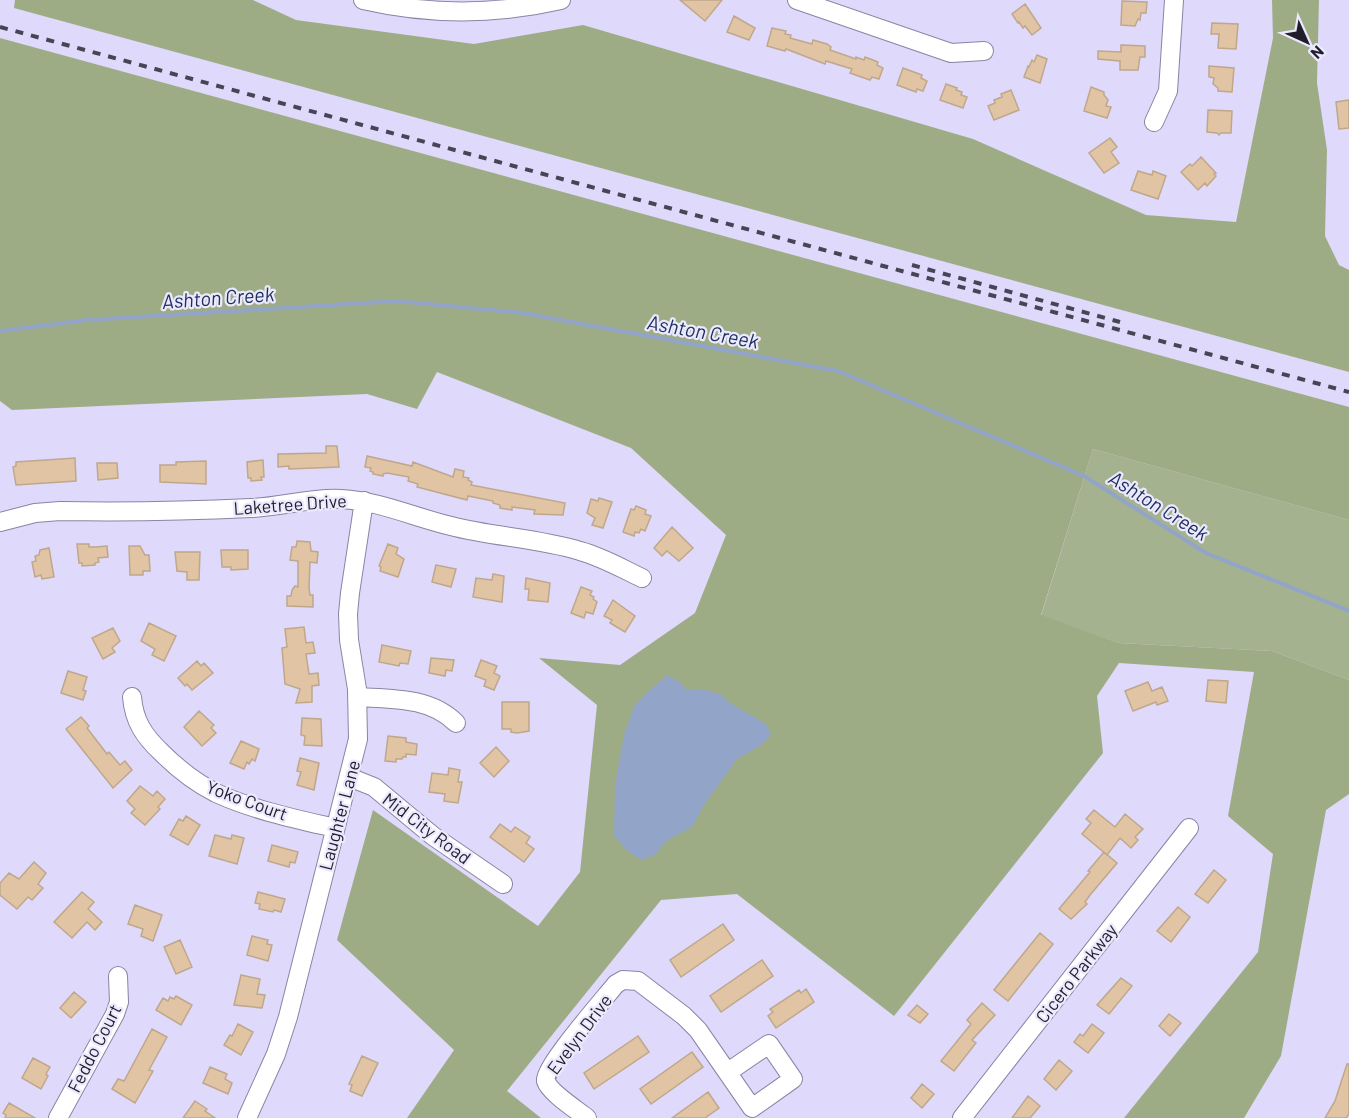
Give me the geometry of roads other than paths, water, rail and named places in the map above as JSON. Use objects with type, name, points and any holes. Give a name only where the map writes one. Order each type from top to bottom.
[{"type":"street","points":[[363,0],[402,7],[471,12],[561,0]]},
{"type":"street","points":[[1154,122],[1168,91],[1174,0]]},
{"type":"street","points":[[810,2],[951,53],[984,51]]},
{"type":"street","name":"Laketree Drive","points":[[0,522],[35,513],[60,511],[252,508],[293,505],[315,500],[364,501],[448,526],[580,551],[607,560],[642,578]]},
{"type":"street","name":"Laughter Lane","points":[[247,1118],[273,1063],[288,1017],[358,739],[358,697],[349,640],[348,614],[364,501]]},
{"type":"street","name":"Yoko Court","points":[[132,697],[137,720],[143,732],[171,762],[193,779],[216,793],[249,805],[335,828]]},
{"type":"street","points":[[358,697],[406,700],[429,705],[440,710],[456,723]]},
{"type":"street","name":"Mid City Road","points":[[349,777],[374,787],[433,836],[502,884]]},
{"type":"street","name":"Cicero Parkway","points":[[962,1118],[1189,828]]},
{"type":"street","name":"Feddo Court","points":[[58,1118],[115,1014],[120,995],[118,976]]},
{"type":"street","name":"Evelyn Drive","points":[[587,1118],[549,1088],[546,1076],[566,1046],[616,984],[623,980],[638,981],[684,1016],[698,1030],[752,1108],[793,1079],[769,1044],[728,1072]]},
{"type":"water","points":[[667,675],[680,682],[687,690],[702,689],[720,694],[730,703],[766,724],[771,734],[763,744],[737,759],[704,805],[692,827],[666,841],[655,855],[641,860],[625,849],[614,835],[615,785],[624,735],[635,704]]},
{"type":"waterway","name":"Ashton Creek","points":[[0,331],[87,320],[397,301],[523,313],[838,371],[1084,476],[1206,553],[1349,611]]},
{"type":"railway","points":[[0,27],[1349,392]]},
{"type":"railway","points":[[912,265],[1120,322]]}]
